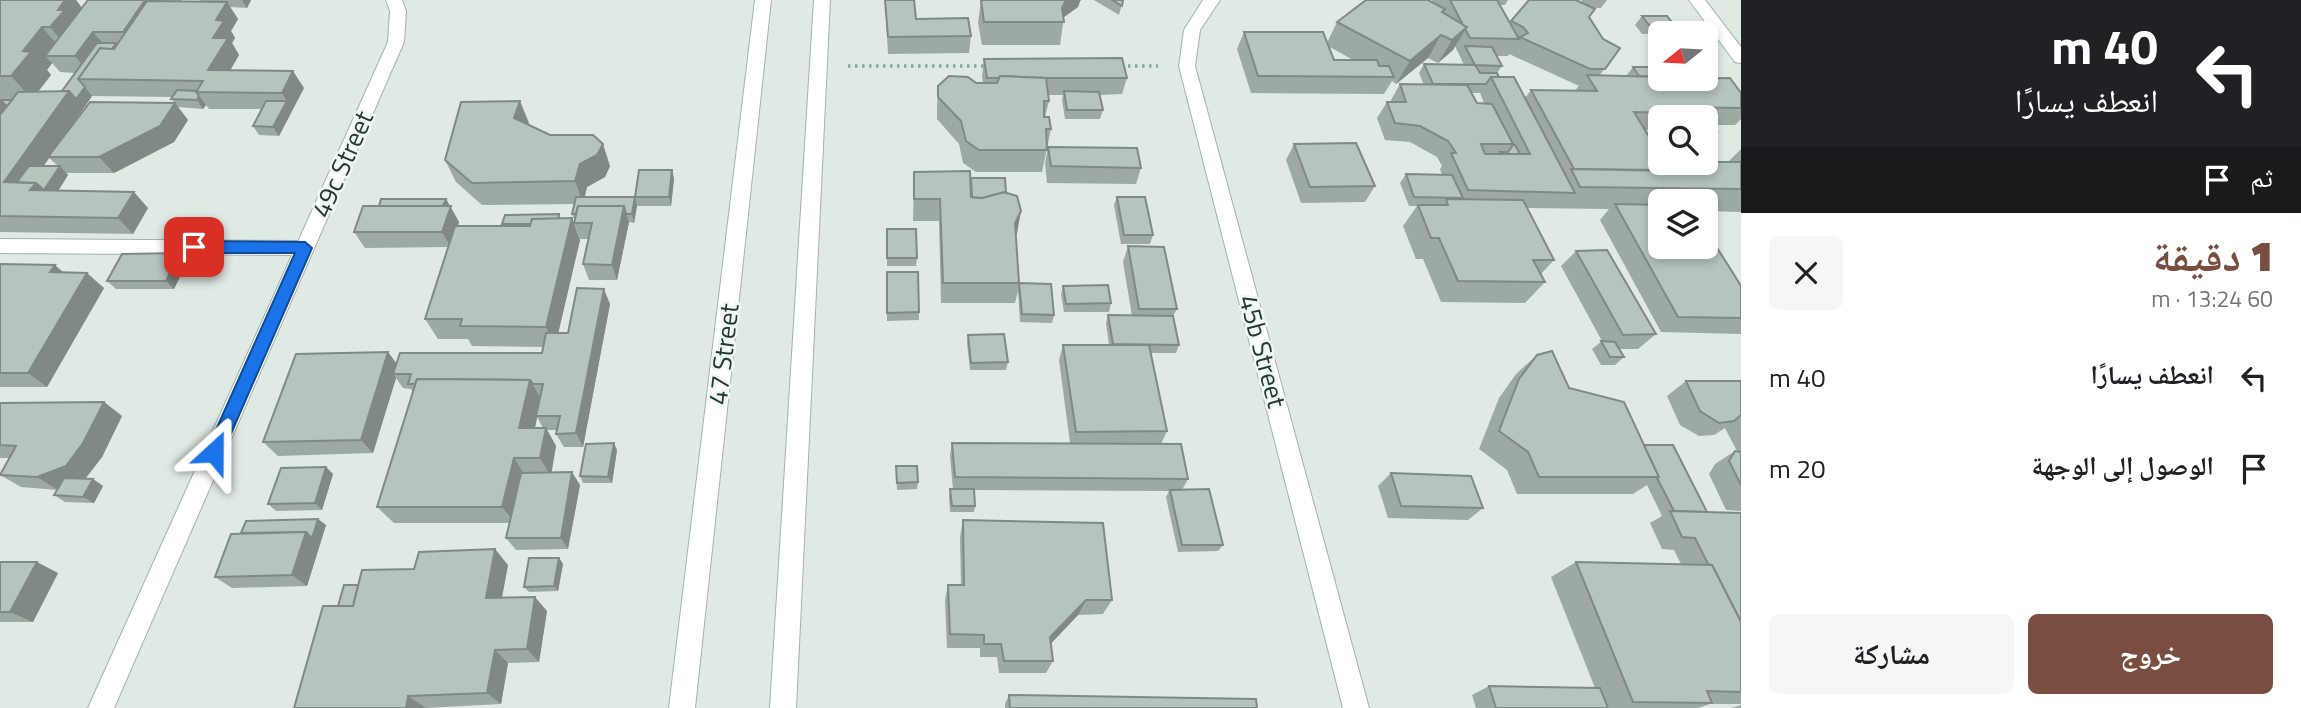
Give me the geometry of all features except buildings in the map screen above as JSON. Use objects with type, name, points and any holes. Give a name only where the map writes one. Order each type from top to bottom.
[{"type":"street","name":"49c Street","points":[[101,708],[396,42],[398,12],[394,0]]},
{"type":"street","name":"47 Street","points":[[682,708],[763,0]]},
{"type":"street","points":[[783,708],[822,0]]},
{"type":"street","name":"45b Street","points":[[1212,0],[1195,20],[1187,42],[1187,66],[1356,708]]},
{"type":"street","points":[[1697,0],[1741,58]]},
{"type":"lane","points":[[0,246],[305,248]]},
{"type":"path","points":[[818,66],[996,66]]},
{"type":"path","points":[[1118,66],[1187,66]]},
{"type":"route","points":[[194,247],[305,248],[214,452]]}]
